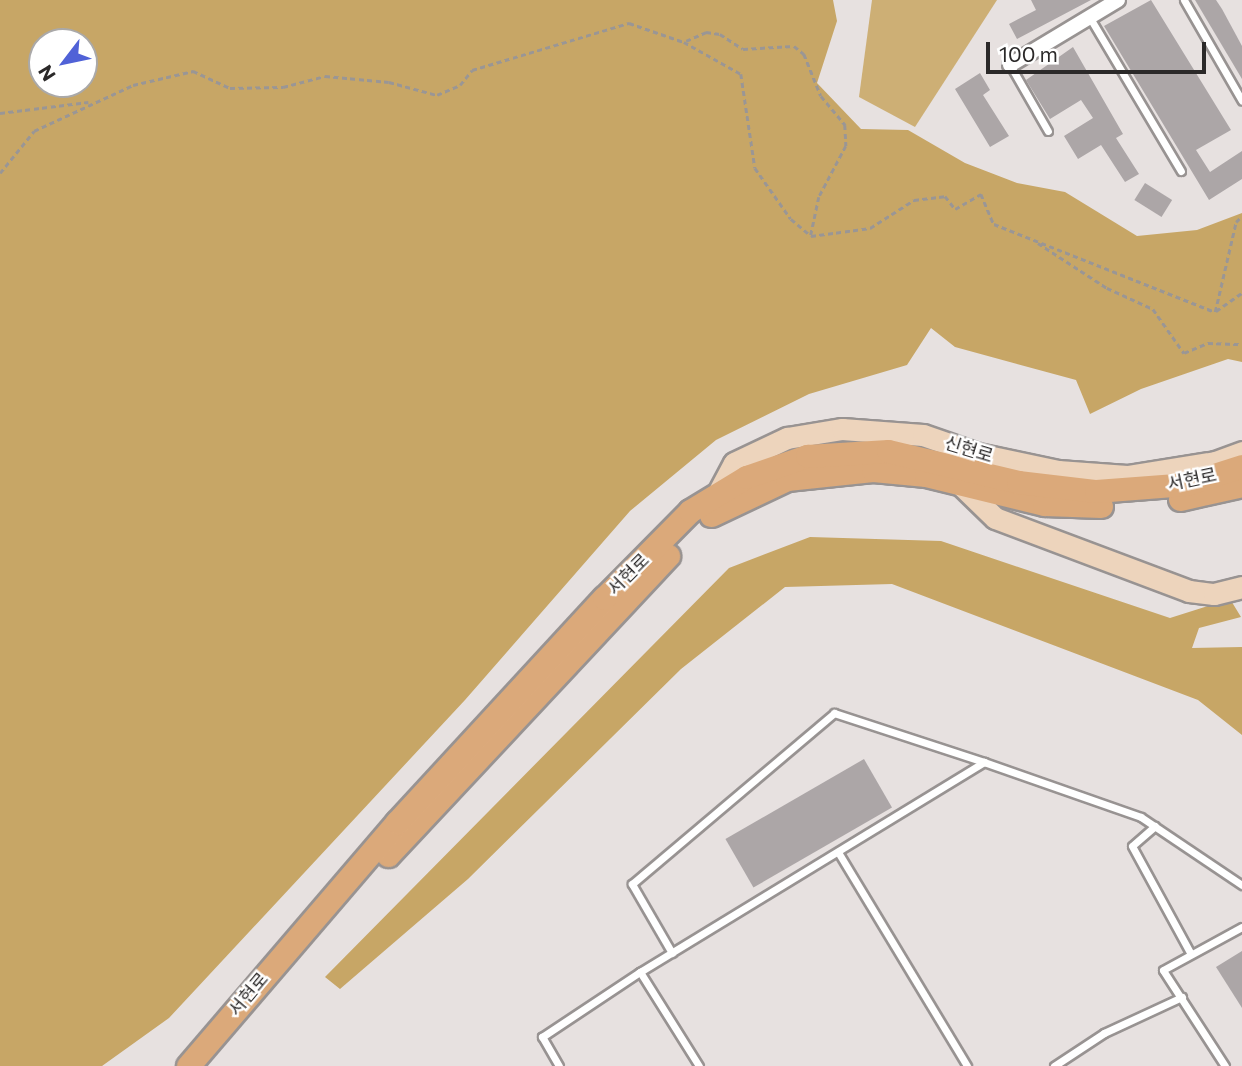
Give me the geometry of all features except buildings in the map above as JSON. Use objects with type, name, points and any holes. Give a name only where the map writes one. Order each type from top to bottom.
[{"type":"main road","name":"신현로","points":[[718,495],[734,463],[787,438],[842,429],[923,435],[978,454],[1058,471],[1127,476],[1215,462],[1242,452]]},
{"type":"main road","name":"서현로","points":[[188,1066],[285,949],[476,735],[690,512],[746,477],[807,456],[888,451],[1018,482],[1096,491],[1186,484],[1242,466]]},
{"type":"main road","name":"서현로","points":[[208,1066],[322,925],[704,519],[769,485],[804,475],[873,470],[926,475],[1044,504],[1096,507],[1180,500],[1242,485]]},
{"type":"main road","name":"신현로","points":[[961,485],[995,518],[1189,591],[1214,594],[1242,587]]},
{"type":"street","points":[[1010,65],[1118,0]]},
{"type":"lane","points":[[1184,0],[1242,101]]},
{"type":"lane","points":[[1090,18],[1181,171]]},
{"type":"lane","points":[[1010,65],[1048,131]]},
{"type":"lane","points":[[671,953],[632,884],[834,713],[1141,817],[1242,885]]},
{"type":"lane","points":[[559,1066],[542,1037],[640,972],[984,762]]},
{"type":"lane","points":[[1155,826],[1132,846],[1191,954]]},
{"type":"lane","points":[[838,852],[967,1066]]},
{"type":"lane","points":[[1225,1066],[1163,970],[1242,927]]},
{"type":"lane","points":[[640,972],[699,1066]]},
{"type":"lane","points":[[1054,1066],[1104,1033],[1182,997]]},
{"type":"path","points":[[0,173],[34,131],[133,85],[193,71],[230,88],[283,88],[325,76],[389,82],[437,95],[460,85],[472,69],[629,23],[684,42],[741,74],[755,168],[790,219],[811,236],[870,228],[914,200],[945,196],[955,209],[981,194],[995,224],[1214,312]]},
{"type":"path","points":[[684,42],[706,32],[720,33],[743,49],[794,46],[804,54],[821,96],[845,125],[846,146],[819,197],[811,236]]},
{"type":"path","points":[[0,113],[70,101],[91,103]]},
{"type":"path","points":[[1214,312],[1236,222],[1242,216]]},
{"type":"path","points":[[1032,240],[1107,288],[1153,309],[1184,353],[1208,343],[1242,344]]},
{"type":"path","points":[[1214,312],[1242,293]]},
{"type":"shaded area","points":[[0,0],[833,0],[837,21],[817,83],[861,129],[908,130],[965,163],[1017,183],[1065,192],[1137,236],[1197,230],[1242,213],[1242,362],[1228,359],[1141,389],[1090,414],[1076,380],[955,347],[931,328],[907,365],[809,394],[716,440],[630,511],[465,700],[169,1018],[102,1066],[0,1066]]},
{"type":"shaded area","points":[[872,0],[997,0],[915,127],[859,97]]},
{"type":"shaded area","points":[[810,537],[941,541],[1170,618],[1230,599],[1241,617],[1199,628],[1192,648],[1242,647],[1242,735],[1198,700],[892,584],[785,587],[681,669],[468,879],[340,989],[325,977],[729,568]]}]
